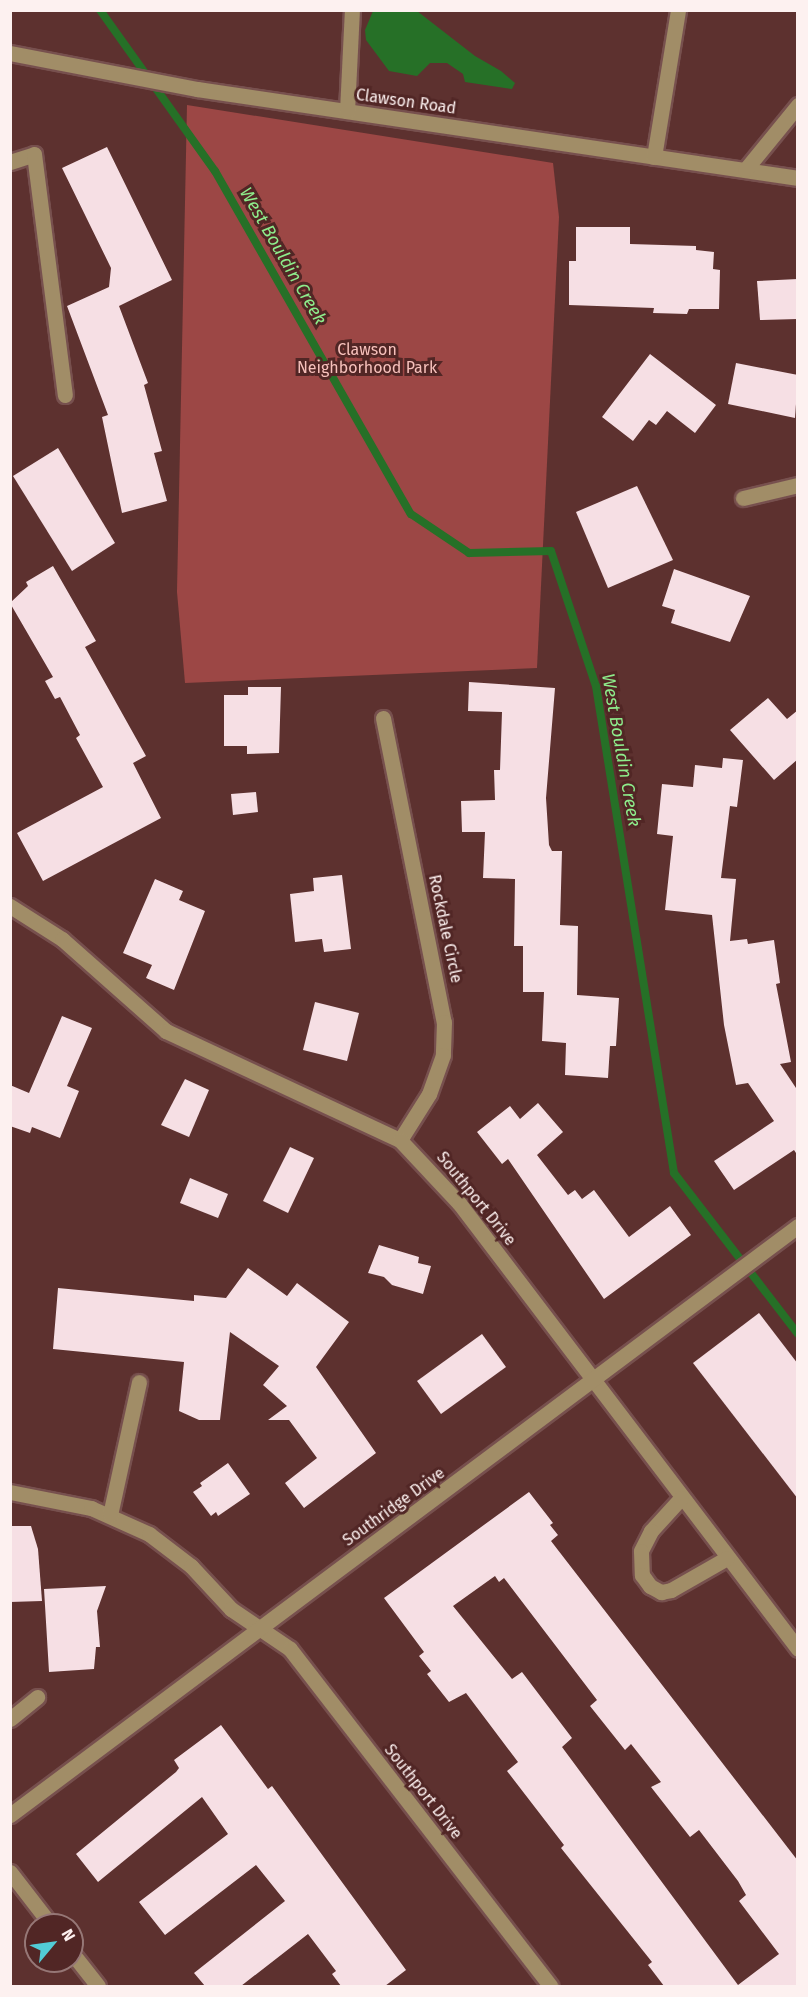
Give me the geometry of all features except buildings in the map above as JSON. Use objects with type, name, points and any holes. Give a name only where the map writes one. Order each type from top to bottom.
[{"type":"street","points":[[347,111],[352,10]]},
{"type":"street","points":[[654,157],[678,10]]},
{"type":"street","name":"Clawson Road","points":[[10,53],[84,65],[197,89],[798,178]]},
{"type":"street","points":[[745,170],[798,105]]},
{"type":"street","points":[[10,162],[34,154],[65,395]]},
{"type":"street","points":[[743,498],[798,485]]},
{"type":"street","name":"Rockdale Circle","points":[[383,718],[444,1022],[443,1055],[429,1094],[400,1140]]},
{"type":"street","name":"Southport Drive","points":[[10,906],[62,939],[166,1031],[400,1140],[459,1203],[798,1649]]},
{"type":"street","name":"Southridge Drive","points":[[10,1815],[797,1228]]},
{"type":"street","points":[[110,1515],[139,1382]]},
{"type":"street","name":"Southport Drive","points":[[10,1492],[110,1515],[149,1534],[191,1566],[231,1609],[290,1649],[550,1986]]},
{"type":"street","points":[[681,1498],[651,1531],[641,1551],[642,1575],[650,1586],[661,1592],[671,1590],[727,1558]]},
{"type":"street","points":[[10,1719],[37,1697]]},
{"type":"street","points":[[10,1872],[42,1913]]},
{"type":"street","points":[[84,1968],[98,1986]]},
{"type":"green space","name":"Clawson Neighborhood Park","points":[[187,105],[553,163],[559,217],[537,668],[185,683],[177,592]]},
{"type":"shaded area","points":[[373,11],[417,11],[475,56],[501,71],[515,83],[512,89],[465,82],[463,74],[447,63],[430,63],[417,76],[389,71],[366,40],[365,30]]},
{"type":"waterway","name":"West Bouldin Creek","points":[[100,10],[215,171],[411,514],[469,553],[551,551],[596,686],[674,1173],[798,1334]]}]
